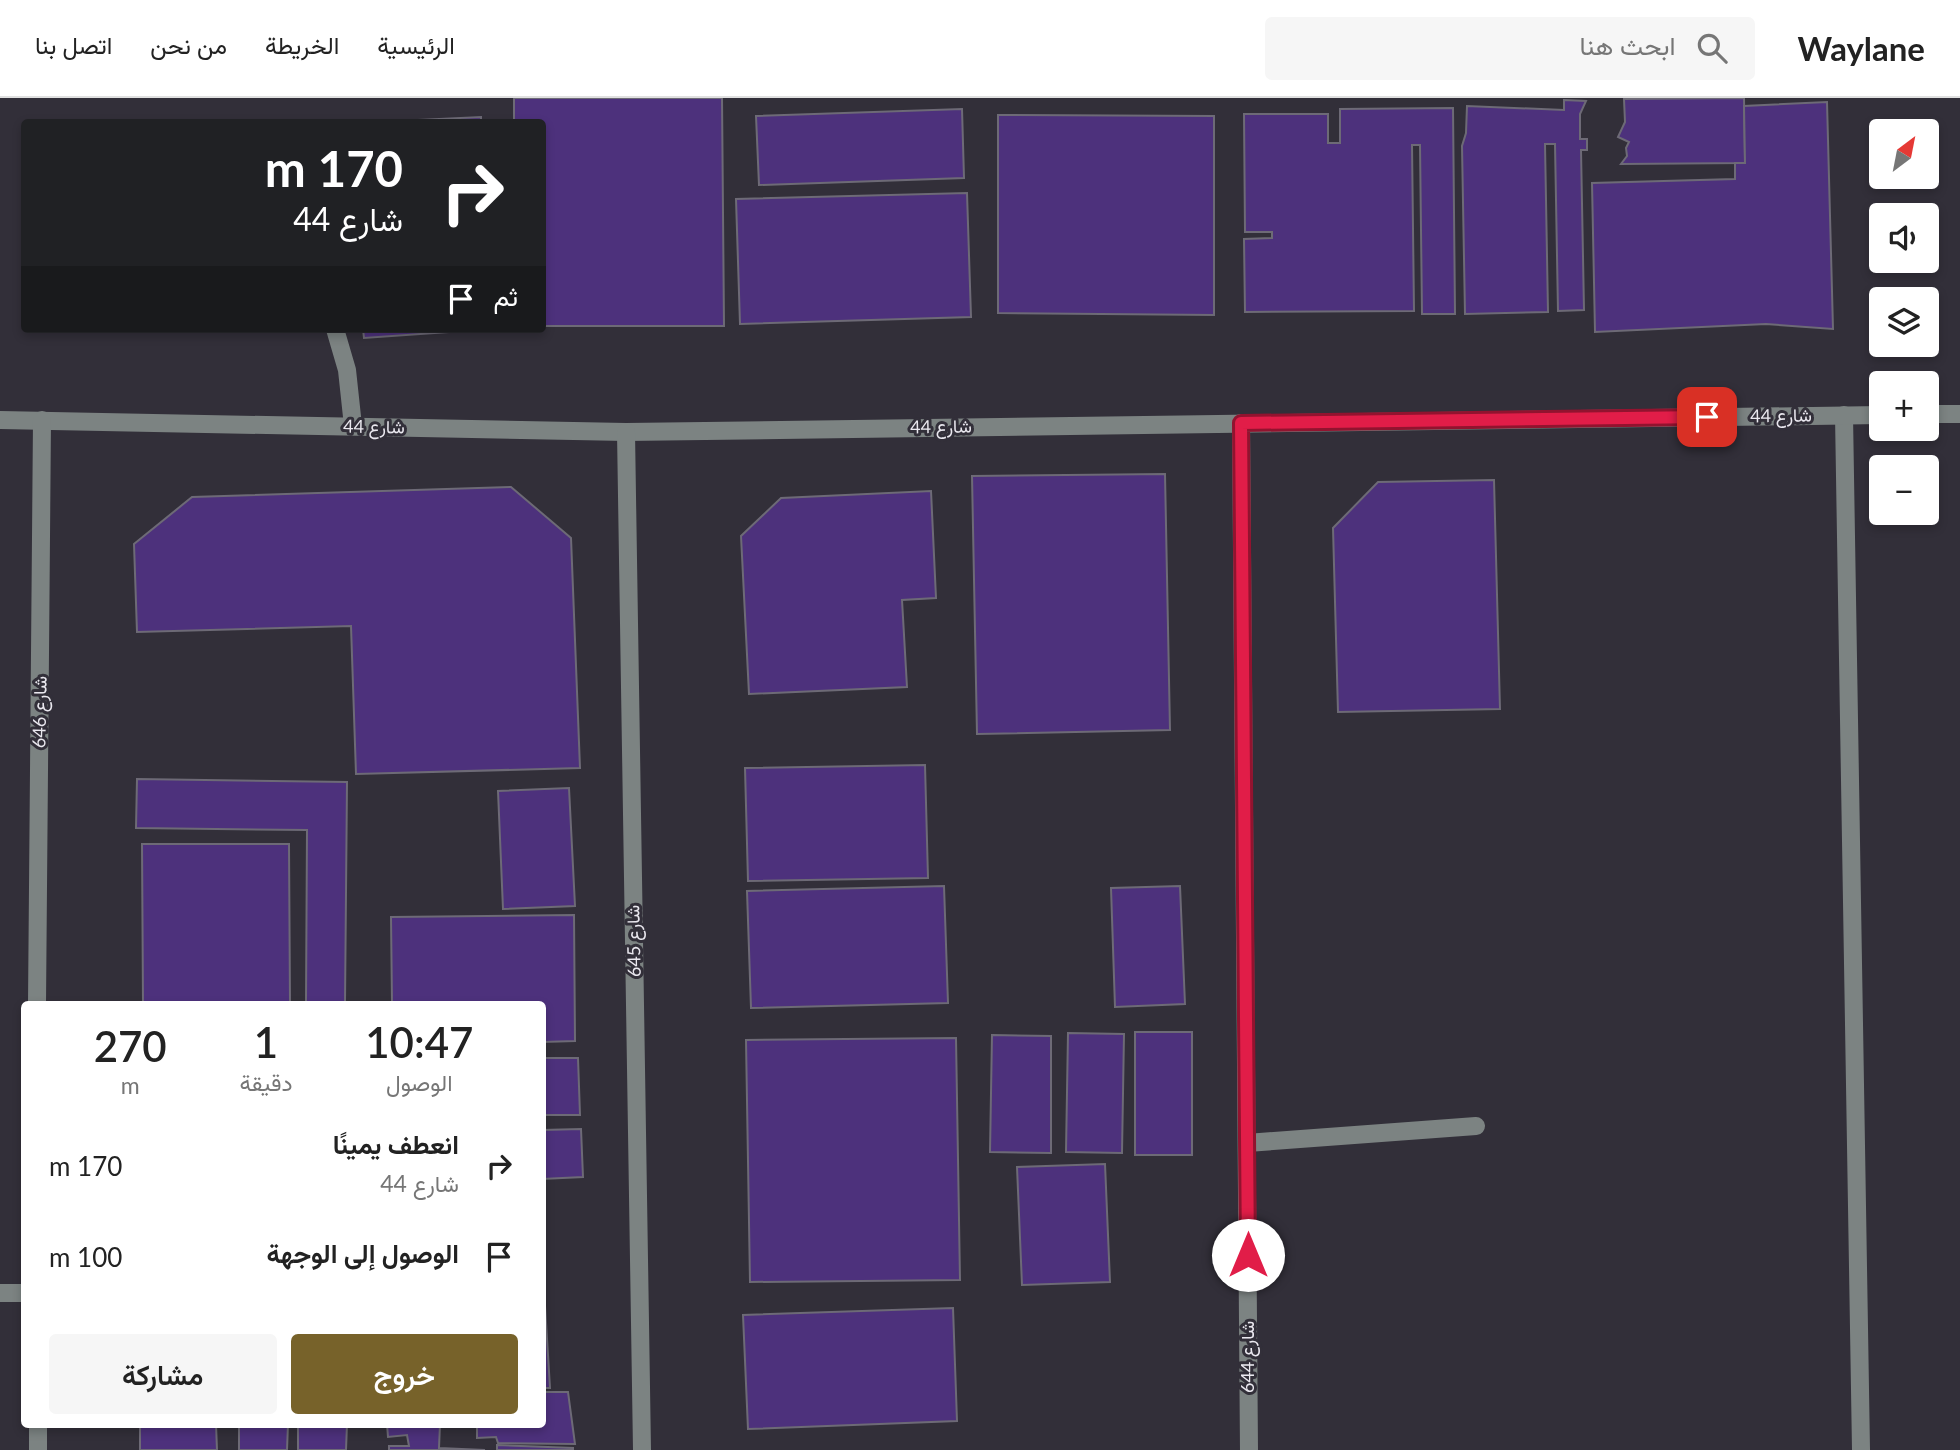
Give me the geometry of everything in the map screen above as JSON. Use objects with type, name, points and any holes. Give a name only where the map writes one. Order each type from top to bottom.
[{"type":"street","points":[[336,333],[347,370],[353,426]]},
{"type":"street","points":[[1939,414],[1960,414]]},
{"type":"street","points":[[1844,415],[1861,1450]]},
{"type":"street","name":"شارع 44","points":[[0,420],[626,432],[1869,415]]},
{"type":"street","name":"شارع 646","points":[[37,1001],[43,420]]},
{"type":"street","name":"شارع 644","points":[[1241,423],[1249,1450]]},
{"type":"street","name":"شارع 645","points":[[626,432],[642,1450]]},
{"type":"street","points":[[1247,1143],[1476,1126]]},
{"type":"street","points":[[0,1293],[21,1293]]},
{"type":"street","points":[[38,1428],[38,1450]]},
{"type":"building","points":[[514,98],[722,98],[724,326],[546,326],[546,119],[514,119]]},
{"type":"building","points":[[1744,98],[1745,163],[1621,164],[1627,156],[1626,148],[1629,142],[1618,137],[1625,122],[1624,99]]},
{"type":"building","points":[[1564,100],[1586,101],[1580,114],[1580,139],[1587,139],[1587,150],[1581,150],[1584,310],[1558,311],[1555,144],[1545,144],[1548,312],[1465,314],[1462,146],[1466,133],[1467,106],[1564,110]]},
{"type":"building","points":[[1827,102],[1833,329],[1766,324],[1595,332],[1592,183],[1735,179],[1735,163],[1745,163],[1744,106]]},
{"type":"building","points":[[1453,108],[1455,314],[1422,314],[1420,145],[1412,145],[1414,311],[1245,312],[1244,239],[1272,238],[1272,232],[1245,232],[1244,114],[1328,114],[1328,143],[1340,143],[1340,109]]},
{"type":"building","points":[[962,109],[964,178],[759,185],[756,116]]},
{"type":"building","points":[[998,115],[1214,116],[1214,315],[998,313]]},
{"type":"building","points":[[481,117],[481,119],[439,119]]},
{"type":"building","points":[[967,193],[971,317],[740,324],[736,199]]},
{"type":"building","points":[[363,333],[435,333],[364,338]]},
{"type":"building","points":[[1165,474],[1170,730],[977,734],[972,476]]},
{"type":"building","points":[[1494,480],[1500,709],[1338,712],[1333,528],[1378,482]]},
{"type":"building","points":[[511,487],[571,538],[580,768],[356,774],[351,626],[137,632],[134,544],[192,497]]},
{"type":"building","points":[[931,491],[936,598],[902,600],[907,687],[749,694],[741,536],[781,498]]},
{"type":"building","points":[[925,765],[928,878],[748,881],[745,768]]},
{"type":"building","points":[[137,779],[347,782],[345,1001],[306,1001],[307,830],[136,828]]},
{"type":"building","points":[[569,788],[575,906],[503,909],[498,791]]},
{"type":"building","points":[[142,844],[289,844],[290,1001],[143,1001]]},
{"type":"building","points":[[944,886],[948,1003],[751,1008],[747,891]]},
{"type":"building","points":[[1180,886],[1185,1004],[1115,1007],[1111,888]]},
{"type":"building","points":[[574,915],[575,1041],[546,1042],[546,1001],[392,1001],[391,917]]},
{"type":"building","points":[[1135,1032],[1192,1032],[1192,1155],[1135,1155]]},
{"type":"building","points":[[1068,1033],[1124,1034],[1122,1153],[1066,1152]]},
{"type":"building","points":[[992,1035],[1051,1036],[1051,1153],[990,1152]]},
{"type":"building","points":[[956,1038],[960,1280],[750,1282],[746,1040]]},
{"type":"building","points":[[546,1058],[578,1058],[580,1115],[546,1115]]},
{"type":"building","points":[[581,1129],[583,1177],[546,1179],[546,1130]]},
{"type":"building","points":[[1105,1164],[1110,1282],[1022,1285],[1017,1167]]},
{"type":"building","points":[[953,1308],[957,1421],[748,1429],[743,1315]]},
{"type":"building","points":[[546,1322],[550,1388],[546,1388]]},
{"type":"building","points":[[546,1392],[568,1392],[575,1444],[498,1443],[496,1437],[477,1438],[477,1428],[546,1428]]},
{"type":"building","points":[[140,1428],[216,1428],[217,1450],[140,1450]]},
{"type":"building","points":[[239,1428],[288,1428],[287,1450],[239,1450]]},
{"type":"building","points":[[298,1428],[347,1428],[346,1450],[298,1450]]},
{"type":"building","points":[[387,1428],[440,1428],[439,1448],[485,1450],[389,1450],[389,1446],[409,1446],[407,1435],[388,1437]]},
{"type":"building","points":[[497,1445],[573,1448],[573,1450],[497,1450]]},
{"type":"route","points":[[1248,1255],[1241,423],[1707,417]]}]
